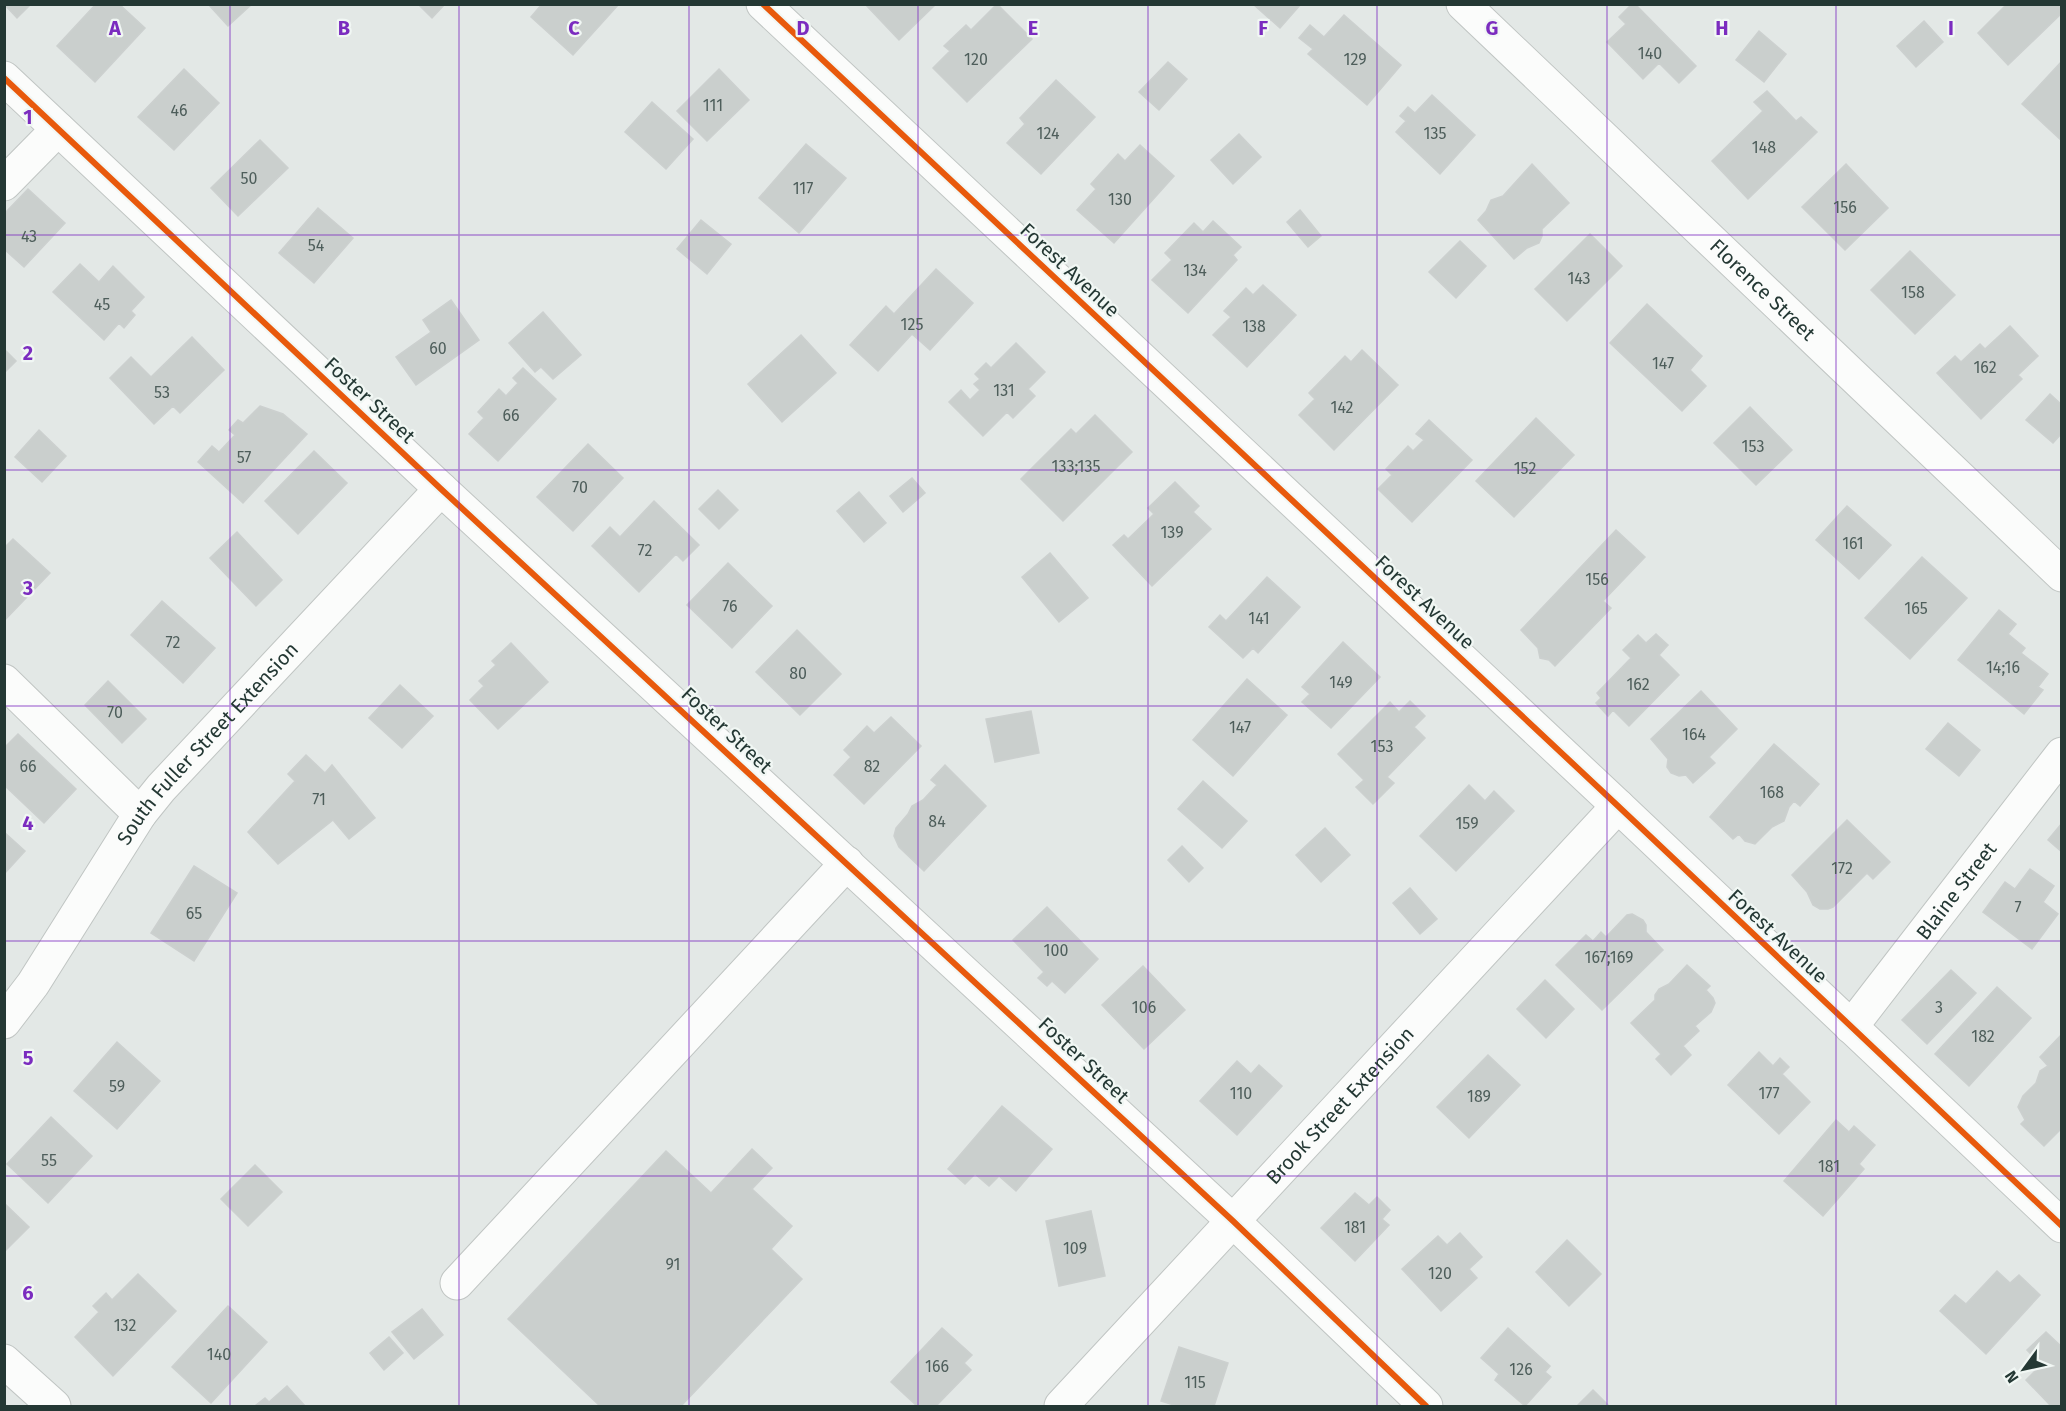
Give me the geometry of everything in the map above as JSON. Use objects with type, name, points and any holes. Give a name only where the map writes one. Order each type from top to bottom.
[{"type":"street","name":"Forest Avenue","points":[[763,4],[1618,806],[2061,1226]]},
{"type":"street","name":"Florence Street","points":[[1462,4],[2061,575]]},
{"type":"street","name":"Foster Street","points":[[4,78],[441,489],[1233,1221],[1426,1407]]},
{"type":"street","points":[[4,184],[58,129]]},
{"type":"street","name":"South Fuller Street Extension","points":[[4,1022],[61,943],[140,814],[184,762],[441,489]]},
{"type":"street","points":[[4,681],[140,814]]},
{"type":"street","name":"Blaine Street","points":[[1851,1027],[2061,754]]},
{"type":"street","name":"Brook Street Extension","points":[[1061,1407],[1618,806]]},
{"type":"street","points":[[457,1283],[847,863]]},
{"type":"street","points":[[4,1361],[54,1407]]},
{"type":"building","points":[[4,4],[31,4],[17,18]]},
{"type":"building","points":[[96,4],[119,4],[145,28],[95,82],[57,46]]},
{"type":"building","points":[[208,4],[252,4],[228,26]]},
{"type":"building","points":[[418,4],[445,4],[432,18]]},
{"type":"building","points":[[542,4],[619,4],[573,55],[531,17]]},
{"type":"building","points":[[865,4],[936,4],[899,40]]},
{"type":"building","points":[[997,4],[1032,39],[967,102],[933,68],[950,51],[944,46],[966,25],[971,30]]},
{"type":"building","points":[[1253,4],[1301,4],[1280,28]]},
{"type":"building","points":[[1632,4],[1635,4],[1696,66],[1679,83],[1659,63],[1643,79],[1607,42],[1626,24],[1619,17]]},
{"type":"building","points":[[2007,4],[2059,4],[2062,7],[2062,13],[2008,65],[1978,33]]},
{"type":"building","points":[[1344,15],[1401,65],[1367,105],[1308,54],[1313,49],[1299,38],[1310,25],[1324,37]]},
{"type":"building","points":[[1924,21],[1943,42],[1916,67],[1897,46]]},
{"type":"building","points":[[1759,31],[1786,54],[1764,82],[1736,60]]},
{"type":"building","points":[[1168,62],[1187,79],[1159,110],[1139,92]]},
{"type":"building","points":[[2062,63],[2062,141],[2022,104]]},
{"type":"building","points":[[184,69],[219,103],[174,150],[138,117]]},
{"type":"building","points":[[719,69],[749,100],[707,141],[677,111]]},
{"type":"building","points":[[1056,80],[1095,117],[1041,174],[1007,143],[1025,124],[1020,118]]},
{"type":"building","points":[[1767,91],[1796,121],[1801,117],[1817,132],[1748,199],[1712,161],[1763,111],[1754,102]]},
{"type":"building","points":[[1432,95],[1475,135],[1440,174],[1396,132],[1406,121],[1400,116],[1408,107],[1415,113]]},
{"type":"building","points":[[652,102],[693,139],[666,169],[625,132]]},
{"type":"building","points":[[1239,134],[1261,157],[1233,184],[1211,160]]},
{"type":"building","points":[[260,140],[288,168],[238,216],[211,188]]},
{"type":"building","points":[[806,144],[846,178],[799,233],[759,198]]},
{"type":"building","points":[[1140,145],[1174,176],[1114,243],[1077,210],[1096,189],[1091,184],[1118,154],[1125,161]]},
{"type":"building","points":[[1532,164],[1569,203],[1542,229],[1539,243],[1527,248],[1514,259],[1478,220],[1486,211],[1491,200],[1503,196]]},
{"type":"building","points":[[1846,164],[1888,208],[1845,250],[1802,207]]},
{"type":"building","points":[[28,189],[65,223],[24,267],[4,249],[4,214]]},
{"type":"building","points":[[318,208],[353,238],[314,283],[279,253]]},
{"type":"building","points":[[1300,210],[1321,236],[1308,247],[1287,222]]},
{"type":"building","points":[[701,220],[731,244],[707,274],[677,249]]},
{"type":"building","points":[[1213,221],[1241,247],[1233,255],[1237,260],[1188,313],[1152,280],[1172,260],[1165,253],[1194,223],[1203,232]]},
{"type":"building","points":[[1590,234],[1622,266],[1567,321],[1535,289]]},
{"type":"building","points":[[1460,241],[1486,266],[1456,298],[1429,272]]},
{"type":"building","points":[[1910,251],[1955,295],[1915,334],[1871,290]]},
{"type":"building","points":[[80,264],[99,282],[113,266],[144,297],[131,311],[135,315],[124,328],[119,323],[104,340],[53,292]]},
{"type":"building","points":[[936,269],[973,303],[930,350],[912,334],[878,371],[850,345],[886,306],[894,314]]},
{"type":"building","points":[[1263,285],[1296,315],[1247,367],[1213,335],[1231,317],[1224,311],[1246,288],[1253,295]]},
{"type":"building","points":[[451,300],[479,340],[416,385],[396,357],[431,332],[423,320]]},
{"type":"building","points":[[1647,304],[1702,356],[1690,370],[1706,386],[1682,411],[1610,343]]},
{"type":"building","points":[[543,312],[581,355],[553,379],[541,367],[535,372],[509,343]]},
{"type":"building","points":[[2010,326],[2038,356],[2018,375],[2022,379],[1981,419],[1937,373],[1955,356],[1961,362],[1980,344],[1985,349]]},
{"type":"building","points":[[801,335],[836,373],[782,422],[748,384]]},
{"type":"building","points":[[192,337],[224,370],[180,413],[173,406],[154,424],[110,378],[131,357],[151,377]]},
{"type":"building","points":[[1016,343],[1045,372],[1028,389],[1035,396],[1013,418],[1007,412],[983,436],[949,402],[961,390],[970,400],[980,390],[974,384],[980,379],[975,374],[986,363],[991,368]]},
{"type":"building","points":[[4,349],[16,361],[4,373]]},
{"type":"building","points":[[1362,350],[1398,385],[1334,450],[1299,415],[1315,399],[1309,393],[1345,356],[1351,362]]},
{"type":"building","points":[[523,368],[556,399],[498,461],[469,434],[484,418],[478,412],[499,389],[506,396],[518,383],[513,378]]},
{"type":"building","points":[[2050,394],[2062,405],[2062,433],[2053,443],[2026,420]]},
{"type":"building","points":[[260,406],[283,414],[307,434],[243,503],[198,462],[212,446],[219,452],[235,435],[229,430],[238,420],[243,423]]},
{"type":"building","points":[[1750,407],[1792,450],[1756,485],[1714,443]]},
{"type":"building","points":[[1095,415],[1132,452],[1063,521],[1021,479],[1071,429],[1076,434]]},
{"type":"building","points":[[1536,418],[1574,455],[1514,517],[1476,481]]},
{"type":"building","points":[[1429,420],[1472,460],[1412,522],[1378,489],[1392,475],[1386,469],[1408,446],[1413,451],[1424,440],[1416,434]]},
{"type":"building","points":[[39,430],[66,456],[42,482],[15,457]]},
{"type":"building","points":[[588,444],[623,478],[573,531],[537,497]]},
{"type":"building","points":[[314,451],[347,483],[298,534],[265,501]]},
{"type":"building","points":[[912,478],[925,493],[903,512],[890,496]]},
{"type":"building","points":[[1175,482],[1199,506],[1193,512],[1211,529],[1152,586],[1113,545],[1124,535],[1128,539],[1154,514],[1148,508]]},
{"type":"building","points":[[718,490],[738,510],[719,529],[699,509]]},
{"type":"building","points":[[859,492],[886,523],[864,542],[837,511]]},
{"type":"building","points":[[654,501],[699,545],[683,561],[676,554],[639,592],[592,546],[610,527],[620,537]]},
{"type":"building","points":[[1847,506],[1891,545],[1859,579],[1816,540]]},
{"type":"building","points":[[1616,530],[1645,557],[1603,601],[1611,608],[1555,666],[1549,660],[1540,658],[1538,648],[1521,630]]},
{"type":"building","points":[[237,532],[282,580],[256,606],[210,558]]},
{"type":"building","points":[[13,539],[50,573],[4,621],[4,548]]},
{"type":"building","points":[[1050,553],[1088,598],[1059,622],[1022,577]]},
{"type":"building","points":[[1922,557],[1967,598],[1910,659],[1865,618]]},
{"type":"building","points":[[728,563],[772,606],[732,648],[687,605]]},
{"type":"building","points":[[1267,577],[1300,607],[1258,653],[1253,648],[1243,658],[1209,627],[1220,615],[1226,621]]},
{"type":"building","points":[[162,601],[215,648],[183,683],[131,635]]},
{"type":"building","points":[[1999,610],[2016,624],[2008,634],[2025,648],[2021,653],[2048,674],[2038,687],[2043,690],[2024,714],[1958,660]]},
{"type":"building","points":[[797,630],[841,674],[800,715],[756,672]]},
{"type":"building","points":[[1656,634],[1668,645],[1659,655],[1679,675],[1629,726],[1613,710],[1608,716],[1596,703],[1601,698],[1597,693],[1631,658],[1623,650],[1638,635],[1646,643]]},
{"type":"building","points":[[1343,642],[1380,677],[1331,728],[1302,702],[1310,694],[1302,687]]},
{"type":"building","points":[[511,643],[548,682],[498,729],[470,700],[484,686],[479,681],[496,665],[492,661]]},
{"type":"building","points":[[1247,679],[1287,715],[1233,776],[1193,740]]},
{"type":"building","points":[[108,681],[146,719],[122,743],[85,705]]},
{"type":"building","points":[[400,685],[433,716],[402,748],[369,718]]},
{"type":"building","points":[[1701,691],[1737,729],[1709,757],[1715,763],[1693,783],[1686,775],[1679,776],[1671,773],[1667,767],[1668,759],[1651,739]]},
{"type":"building","points":[[1410,701],[1425,716],[1414,727],[1425,738],[1387,777],[1394,783],[1373,804],[1356,787],[1364,780],[1338,754],[1390,702],[1399,712]]},
{"type":"building","points":[[1031,711],[1039,753],[995,762],[986,719]]},
{"type":"building","points":[[891,717],[921,746],[864,804],[834,775],[851,757],[844,750],[867,726],[874,733]]},
{"type":"building","points":[[1948,723],[1980,750],[1959,776],[1926,749]]},
{"type":"building","points":[[18,734],[76,789],[44,823],[4,785],[4,748]]},
{"type":"building","points":[[1774,744],[1819,784],[1800,806],[1794,801],[1784,821],[1772,827],[1755,844],[1745,841],[1739,834],[1733,839],[1710,817]]},
{"type":"building","points":[[306,755],[325,773],[332,765],[375,818],[349,839],[333,820],[278,864],[248,832],[295,781],[288,774]]},
{"type":"building","points":[[945,765],[986,806],[924,871],[899,847],[894,836],[896,828],[912,806],[923,800],[937,785],[931,780]]},
{"type":"building","points":[[1203,781],[1247,821],[1222,848],[1178,809]]},
{"type":"building","points":[[1469,785],[1485,801],[1494,791],[1514,811],[1456,871],[1420,836]]},
{"type":"building","points":[[1847,820],[1890,862],[1873,879],[1867,873],[1833,907],[1820,909],[1813,905],[1807,892],[1792,875]]},
{"type":"building","points":[[2062,823],[2062,852],[2048,840]]},
{"type":"building","points":[[1325,828],[1350,855],[1321,882],[1296,855]]},
{"type":"building","points":[[4,832],[25,851],[4,874]]},
{"type":"building","points":[[1182,846],[1203,868],[1189,882],[1168,860]]},
{"type":"building","points":[[194,866],[237,893],[194,961],[151,933]]},
{"type":"building","points":[[2030,869],[2054,886],[2043,902],[2058,914],[2032,949],[1983,912],[2005,882],[2015,889]]},
{"type":"building","points":[[1410,888],[1437,919],[1420,934],[1393,903]]},
{"type":"building","points":[[1047,907],[1098,959],[1065,993],[1052,981],[1047,986],[1038,978],[1044,972],[1013,940]]},
{"type":"building","points":[[1632,914],[1643,920],[1646,932],[1663,950],[1602,1010],[1556,965],[1586,935],[1593,941],[1601,932],[1606,937],[1627,915]]},
{"type":"building","points":[[1687,965],[1710,986],[1706,990],[1715,1003],[1711,1012],[1695,1026],[1699,1031],[1683,1046],[1691,1055],[1671,1075],[1656,1059],[1661,1054],[1631,1023],[1655,1000],[1659,989],[1669,984]]},
{"type":"building","points":[[1143,966],[1185,1010],[1144,1049],[1102,1005]]},
{"type":"building","points":[[1951,970],[1976,993],[1927,1044],[1902,1020]]},
{"type":"building","points":[[1545,980],[1574,1009],[1546,1038],[1517,1009]]},
{"type":"building","points":[[1997,987],[2031,1018],[1969,1086],[1935,1054]]},
{"type":"building","points":[[2061,1035],[2062,1128],[2044,1146],[2021,1124],[2025,1120],[2018,1107],[2023,1096],[2036,1083],[2040,1071],[2048,1066],[2040,1057]]},
{"type":"building","points":[[117,1042],[160,1081],[117,1129],[74,1091]]},
{"type":"building","points":[[1759,1052],[1773,1066],[1780,1058],[1789,1067],[1782,1074],[1810,1102],[1779,1134],[1728,1085]]},
{"type":"building","points":[[1488,1055],[1520,1085],[1469,1138],[1437,1107]]},
{"type":"building","points":[[1237,1061],[1251,1074],[1259,1065],[1282,1086],[1237,1135],[1200,1101]]},
{"type":"building","points":[[1002,1106],[1052,1149],[1016,1191],[999,1176],[989,1186],[975,1174],[965,1184],[948,1169]]},
{"type":"building","points":[[51,1117],[92,1156],[48,1203],[7,1164]]},
{"type":"building","points":[[1836,1120],[1849,1132],[1854,1126],[1875,1145],[1859,1164],[1864,1169],[1823,1216],[1784,1181]]},
{"type":"building","points":[[752,1149],[772,1168],[752,1189],[792,1226],[771,1249],[802,1279],[681,1406],[600,1406],[508,1319],[666,1151],[711,1193]]},
{"type":"building","points":[[255,1165],[282,1192],[248,1226],[221,1199]]},
{"type":"building","points":[[1355,1193],[1369,1205],[1377,1197],[1390,1210],[1382,1219],[1389,1225],[1355,1261],[1321,1228]]},
{"type":"building","points":[[4,1203],[29,1227],[4,1252]]},
{"type":"building","points":[[1091,1211],[1105,1276],[1059,1286],[1046,1221]]},
{"type":"building","points":[[1460,1233],[1482,1257],[1469,1269],[1477,1278],[1441,1311],[1402,1269],[1438,1236],[1447,1245]]},
{"type":"building","points":[[1567,1240],[1601,1274],[1569,1306],[1536,1272]]},
{"type":"building","points":[[1997,1271],[2010,1283],[2019,1275],[2040,1295],[1986,1354],[1940,1311],[1955,1295],[1966,1304]]},
{"type":"building","points":[[138,1274],[176,1311],[113,1376],[75,1337],[99,1312],[93,1306],[106,1293],[112,1300]]},
{"type":"building","points":[[228,1306],[267,1342],[211,1403],[172,1367]]},
{"type":"building","points":[[422,1309],[443,1335],[414,1359],[392,1332]]},
{"type":"building","points":[[942,1328],[972,1355],[964,1363],[971,1370],[936,1406],[917,1406],[891,1382]]},
{"type":"building","points":[[1508,1328],[1550,1366],[1545,1372],[1551,1377],[1525,1406],[1495,1380],[1499,1374],[1481,1358]]},
{"type":"building","points":[[2046,1332],[2062,1347],[2062,1406],[2051,1406],[2026,1380],[2041,1365],[2027,1350]]},
{"type":"building","points":[[389,1337],[403,1353],[384,1370],[370,1353]]},
{"type":"building","points":[[1179,1347],[1228,1363],[1214,1406],[1177,1406],[1161,1401]]},
{"type":"building","points":[[287,1386],[305,1406],[255,1406],[265,1398],[269,1402]]},
{"type":"building","points":[[1593,1390],[1609,1406],[1577,1406]]},
{"type":"cycle path","points":[[763,4],[2062,1226]]},
{"type":"cycle path","points":[[4,78],[441,489],[1233,1221],[1426,1406]]}]
